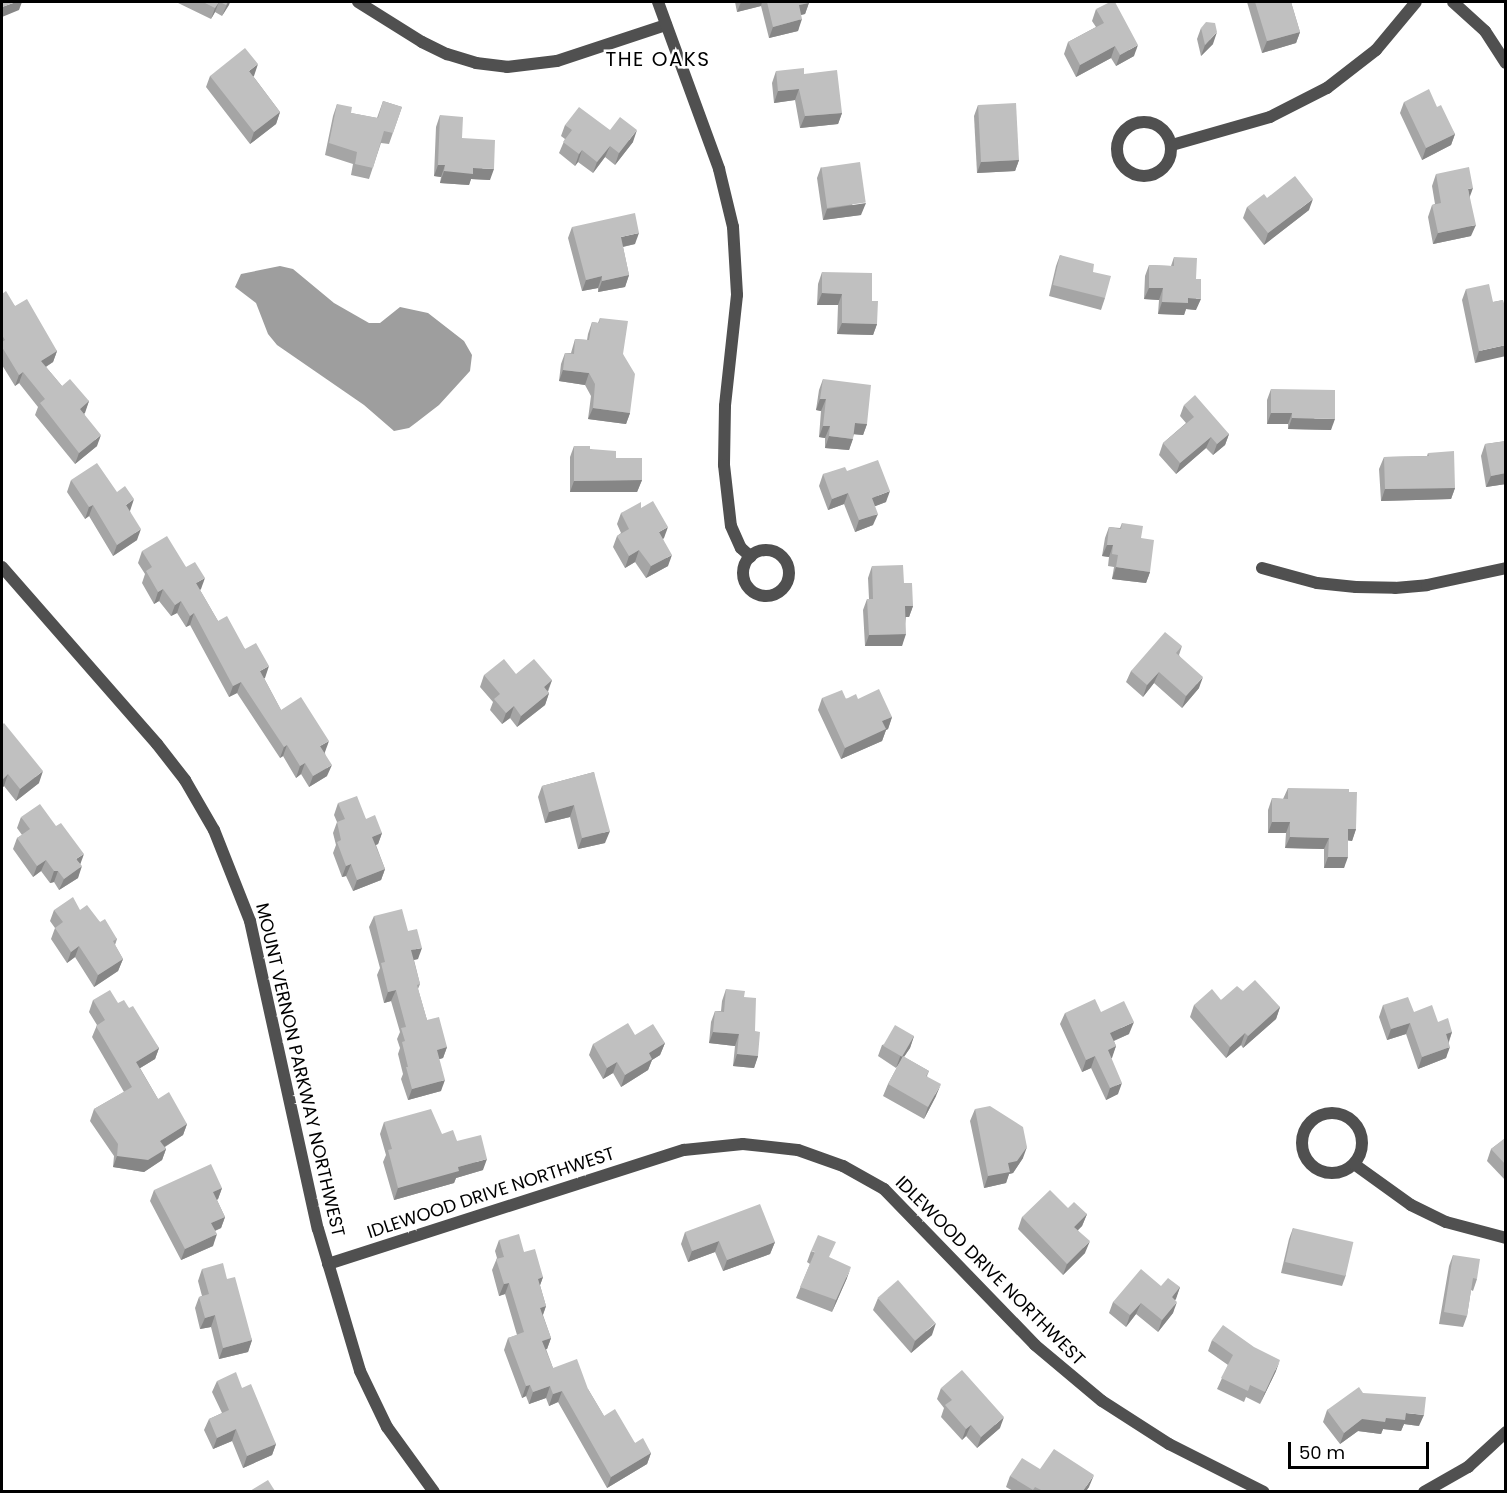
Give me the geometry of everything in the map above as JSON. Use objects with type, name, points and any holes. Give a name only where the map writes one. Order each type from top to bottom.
[{"type":"street","points":[[358,2],[422,42],[447,54],[476,63],[507,67],[556,61],[666,25]]},
{"type":"street","points":[[658,2],[719,169],[733,227],[737,295],[725,406],[724,465],[731,526],[741,548],[751,557]]},
{"type":"street","points":[[1172,145],[1270,117],[1328,88],[1376,50],[1416,2]]},
{"type":"street","points":[[1454,2],[1485,31],[1506,63]]},
{"type":"street","points":[[1147,122],[1164,129],[1172,145],[1169,162],[1163,170],[1147,177],[1129,172],[1118,158],[1118,140],[1129,126],[1147,122]]},
{"type":"street","name":"MOUNT VERNON PARKWAY NORTHWEST","points":[[2,567],[157,744],[185,780],[214,830],[250,921],[318,1229],[360,1371],[387,1427],[434,1491]]},
{"type":"street","points":[[1262,568],[1317,583],[1385,588],[1428,585],[1506,568]]},
{"type":"street","points":[[1330,1113],[1341,1114],[1357,1126],[1362,1146],[1354,1164],[1337,1173],[1318,1169],[1310,1163],[1305,1155],[1303,1136],[1313,1120],[1330,1113]]},
{"type":"street","name":"IDLEWOOD DRIVE NORTHWEST","points":[[328,1264],[684,1150],[743,1144],[798,1150],[843,1166],[884,1189],[1035,1345],[1102,1401],[1168,1444],[1264,1491]]},
{"type":"street","points":[[1354,1164],[1410,1205],[1446,1222],[1506,1238]]},
{"type":"street","points":[[1424,1491],[1468,1467],[1506,1432]]},
{"type":"shaded area","points":[[280,266],[293,269],[334,303],[369,323],[380,323],[400,307],[428,313],[464,341],[472,355],[470,371],[439,405],[409,428],[394,431],[364,405],[277,345],[268,334],[256,303],[235,287],[241,274]]},
{"type":"building","points":[[2,2],[16,2],[2,7]]},
{"type":"building","points":[[203,2],[219,2],[215,8]]},
{"type":"building","points":[[767,2],[809,3],[799,5],[802,19],[773,27]]},
{"type":"building","points":[[1115,2],[1138,45],[1120,55],[1115,46],[1080,65],[1068,42],[1104,23],[1096,9]]},
{"type":"building","points":[[1255,2],[1291,2],[1300,32],[1267,41]]},
{"type":"building","points":[[1206,22],[1215,23],[1217,32],[1205,45],[1201,28]]},
{"type":"building","points":[[245,48],[258,64],[249,71],[280,112],[254,132],[210,76]]},
{"type":"building","points":[[804,68],[804,74],[837,70],[842,113],[805,116],[799,89],[778,91],[776,71]]},
{"type":"building","points":[[1429,89],[1437,107],[1441,105],[1455,134],[1426,148],[1404,102]]},
{"type":"building","points":[[383,101],[402,107],[393,133],[384,131],[373,168],[355,164],[357,152],[329,143],[337,104],[352,107],[351,113],[378,118]]},
{"type":"building","points":[[1016,103],[1019,160],[981,162],[978,105]]},
{"type":"building","points":[[579,107],[610,130],[620,117],[637,130],[619,153],[610,146],[597,162],[582,150],[579,154],[563,142],[572,130],[565,125]]},
{"type":"building","points":[[440,115],[463,117],[462,138],[495,140],[494,169],[473,168],[473,174],[444,171],[445,165],[438,165]]},
{"type":"building","points":[[860,162],[866,203],[827,208],[821,167]]},
{"type":"building","points":[[1469,167],[1473,188],[1468,189],[1476,225],[1438,233],[1432,205],[1441,203],[1436,174]]},
{"type":"building","points":[[1295,176],[1313,199],[1268,233],[1247,207],[1264,194],[1267,198]]},
{"type":"building","points":[[635,213],[639,233],[621,237],[629,275],[602,281],[602,276],[586,280],[572,227]]},
{"type":"building","points":[[1060,255],[1094,264],[1093,272],[1111,276],[1105,298],[1053,285]]},
{"type":"building","points":[[1174,257],[1197,258],[1196,279],[1201,279],[1201,299],[1188,298],[1188,303],[1162,302],[1163,288],[1149,288],[1149,265],[1174,266]]},
{"type":"building","points":[[822,272],[872,273],[872,301],[878,301],[877,324],[842,323],[842,294],[822,293]]},
{"type":"building","points":[[1489,284],[1493,302],[1503,300],[1506,310],[1506,345],[1479,351],[1466,289]]},
{"type":"building","points":[[6,291],[15,306],[27,299],[57,351],[41,361],[62,386],[70,379],[89,401],[80,409],[101,435],[79,453],[40,403],[45,399],[23,372],[19,375],[2,347],[2,342],[5,340],[2,335],[2,294]]},
{"type":"building","points":[[600,318],[628,321],[623,354],[635,374],[630,413],[593,408],[595,384],[589,373],[563,370],[565,353],[574,354],[575,339],[589,340],[592,322],[599,323]]},
{"type":"building","points":[[823,379],[871,385],[867,424],[855,423],[853,439],[829,436],[830,426],[823,426],[826,399],[820,399]]},
{"type":"building","points":[[1271,389],[1335,390],[1335,419],[1292,418],[1292,413],[1271,413]]},
{"type":"building","points":[[1195,395],[1229,434],[1217,444],[1211,437],[1180,463],[1163,443],[1194,417],[1184,405]]},
{"type":"building","points":[[1506,441],[1506,473],[1491,476],[1485,444]]},
{"type":"building","points":[[574,446],[590,446],[590,449],[616,451],[616,458],[642,458],[642,480],[574,481]]},
{"type":"building","points":[[1454,451],[1455,488],[1385,489],[1384,457],[1429,456],[1428,453]]},
{"type":"building","points":[[878,460],[890,491],[872,498],[878,514],[859,520],[848,493],[832,499],[823,474],[845,467],[847,471]]},
{"type":"building","points":[[97,463],[117,492],[125,486],[134,499],[126,505],[141,529],[117,545],[93,505],[89,507],[71,480]]},
{"type":"building","points":[[653,501],[668,527],[659,532],[672,555],[651,566],[639,550],[629,556],[617,536],[629,529],[621,513],[641,502],[641,508]]},
{"type":"building","points":[[1122,523],[1143,526],[1141,538],[1154,540],[1150,572],[1116,567],[1118,555],[1112,554],[1113,545],[1107,545],[1109,527],[1121,529]]},
{"type":"building","points":[[167,536],[186,567],[195,562],[205,578],[196,583],[218,621],[227,616],[245,649],[256,643],[269,666],[260,671],[281,710],[301,697],[329,741],[320,746],[332,765],[313,776],[305,763],[300,766],[287,745],[284,747],[241,682],[233,686],[194,613],[190,616],[181,601],[175,605],[163,589],[158,592],[146,571],[152,567],[142,551]]},
{"type":"building","points":[[903,565],[904,583],[912,583],[913,606],[905,606],[906,634],[869,635],[867,599],[873,599],[872,566]]},
{"type":"building","points":[[1165,632],[1182,646],[1176,653],[1203,677],[1186,696],[1159,672],[1147,685],[1131,671]]},
{"type":"building","points":[[504,659],[516,674],[534,659],[552,680],[544,687],[549,693],[521,716],[514,706],[506,713],[494,699],[500,694],[484,675]]},
{"type":"building","points":[[879,689],[892,717],[882,721],[886,729],[845,748],[822,698],[842,690],[846,699],[856,694],[858,699]]},
{"type":"building","points":[[4,723],[43,771],[20,789],[8,774],[2,780],[2,725]]},
{"type":"building","points":[[594,772],[610,831],[582,838],[574,805],[549,812],[542,786]]},
{"type":"building","points":[[1288,788],[1349,789],[1349,792],[1357,792],[1356,829],[1348,829],[1348,857],[1328,857],[1329,838],[1290,837],[1290,822],[1272,822],[1272,798],[1288,799]]},
{"type":"building","points":[[357,796],[366,819],[375,815],[382,833],[372,837],[385,869],[357,880],[351,864],[346,866],[337,842],[341,840],[337,822],[345,819],[338,803]]},
{"type":"building","points":[[40,804],[56,826],[61,823],[84,854],[76,859],[82,866],[64,879],[46,860],[37,866],[17,838],[30,829],[21,817]]},
{"type":"building","points":[[73,897],[80,910],[87,905],[100,922],[105,919],[117,939],[113,941],[123,959],[98,975],[79,946],[71,952],[55,928],[63,922],[54,910]]},
{"type":"building","points":[[402,909],[408,931],[417,929],[422,948],[411,950],[420,984],[417,985],[427,1020],[439,1017],[447,1047],[437,1050],[445,1080],[412,1089],[402,1042],[405,1041],[401,1028],[406,1027],[396,990],[388,992],[381,963],[385,962],[374,916]]},
{"type":"building","points":[[1255,980],[1280,1007],[1248,1036],[1245,1033],[1230,1047],[1194,1005],[1212,989],[1221,1000],[1237,986],[1243,991]]},
{"type":"building","points":[[726,989],[745,991],[744,997],[756,998],[755,1031],[760,1032],[758,1056],[737,1054],[739,1034],[713,1032],[715,1011],[724,1012]]},
{"type":"building","points":[[110,990],[118,1003],[124,1000],[129,1008],[133,1006],[159,1048],[136,1062],[158,1099],[169,1092],[187,1124],[160,1141],[166,1149],[148,1160],[117,1156],[118,1144],[94,1109],[132,1087],[96,1026],[105,1020],[93,1000]]},
{"type":"building","points":[[1408,997],[1414,1012],[1432,1005],[1438,1022],[1448,1018],[1452,1032],[1446,1034],[1450,1047],[1422,1057],[1410,1023],[1391,1029],[1383,1005]]},
{"type":"building","points":[[1095,999],[1101,1012],[1124,1001],[1134,1022],[1110,1033],[1116,1046],[1108,1050],[1122,1083],[1110,1088],[1095,1056],[1086,1060],[1065,1013]]},
{"type":"building","points":[[628,1023],[635,1035],[653,1024],[665,1043],[649,1053],[652,1059],[625,1075],[617,1062],[607,1068],[593,1044]]},
{"type":"building","points":[[895,1025],[914,1036],[902,1057],[883,1046]]},
{"type":"building","points":[[903,1056],[929,1071],[926,1076],[941,1084],[928,1107],[888,1084]]},
{"type":"building","points":[[990,1106],[1023,1127],[1027,1147],[1017,1161],[1008,1163],[1010,1172],[988,1176],[975,1109]]},
{"type":"building","points":[[431,1109],[442,1134],[453,1130],[457,1141],[481,1135],[487,1159],[458,1167],[459,1171],[398,1188],[388,1150],[392,1149],[384,1122]]},
{"type":"building","points":[[1506,1138],[1506,1165],[1491,1149]]},
{"type":"building","points":[[211,1164],[222,1188],[213,1192],[225,1217],[211,1223],[217,1234],[185,1249],[154,1190]]},
{"type":"building","points":[[1050,1190],[1068,1208],[1074,1202],[1087,1214],[1074,1227],[1090,1241],[1067,1264],[1022,1217]]},
{"type":"building","points":[[760,1204],[775,1242],[727,1260],[719,1241],[692,1251],[685,1232]]},
{"type":"building","points":[[1293,1228],[1353,1242],[1346,1276],[1285,1262]]},
{"type":"building","points":[[519,1234],[524,1252],[535,1249],[543,1277],[538,1279],[546,1306],[540,1308],[551,1338],[542,1341],[553,1368],[577,1359],[588,1389],[604,1416],[615,1409],[635,1443],[643,1438],[651,1453],[611,1477],[562,1391],[553,1394],[550,1386],[533,1392],[530,1385],[526,1386],[508,1338],[524,1332],[509,1283],[504,1284],[496,1259],[504,1257],[499,1240]]},
{"type":"building","points":[[818,1235],[836,1242],[829,1257],[851,1267],[836,1300],[800,1287],[815,1252],[811,1251]]},
{"type":"building","points":[[1453,1255],[1480,1259],[1477,1279],[1473,1278],[1467,1316],[1444,1312]]},
{"type":"building","points":[[223,1263],[227,1279],[235,1277],[252,1340],[223,1348],[215,1315],[205,1318],[199,1297],[209,1294],[202,1269]]},
{"type":"building","points":[[1141,1269],[1161,1286],[1168,1278],[1180,1287],[1172,1297],[1177,1302],[1162,1320],[1141,1303],[1130,1315],[1113,1302]]},
{"type":"building","points":[[898,1280],[935,1323],[915,1341],[878,1298]]},
{"type":"building","points":[[1223,1325],[1254,1347],[1280,1360],[1265,1392],[1250,1385],[1248,1391],[1221,1378],[1233,1355],[1212,1340]]},
{"type":"building","points":[[962,1370],[1004,1417],[981,1437],[971,1425],[966,1429],[945,1405],[952,1400],[941,1388]]},
{"type":"building","points":[[236,1372],[242,1388],[251,1384],[276,1444],[247,1456],[236,1429],[217,1438],[209,1419],[229,1410],[217,1381]]},
{"type":"building","points":[[1359,1387],[1363,1393],[1426,1397],[1424,1415],[1406,1413],[1405,1420],[1386,1418],[1385,1422],[1362,1419],[1344,1433],[1327,1410]]},
{"type":"building","points":[[1054,1449],[1094,1475],[1083,1491],[1043,1491],[1035,1487],[1033,1490],[1010,1476],[1022,1458],[1040,1469]]},
{"type":"building","points":[[268,1480],[275,1491],[250,1491]]},
{"type":"district","name":"THE OAKS","points":[[658,59]]}]
